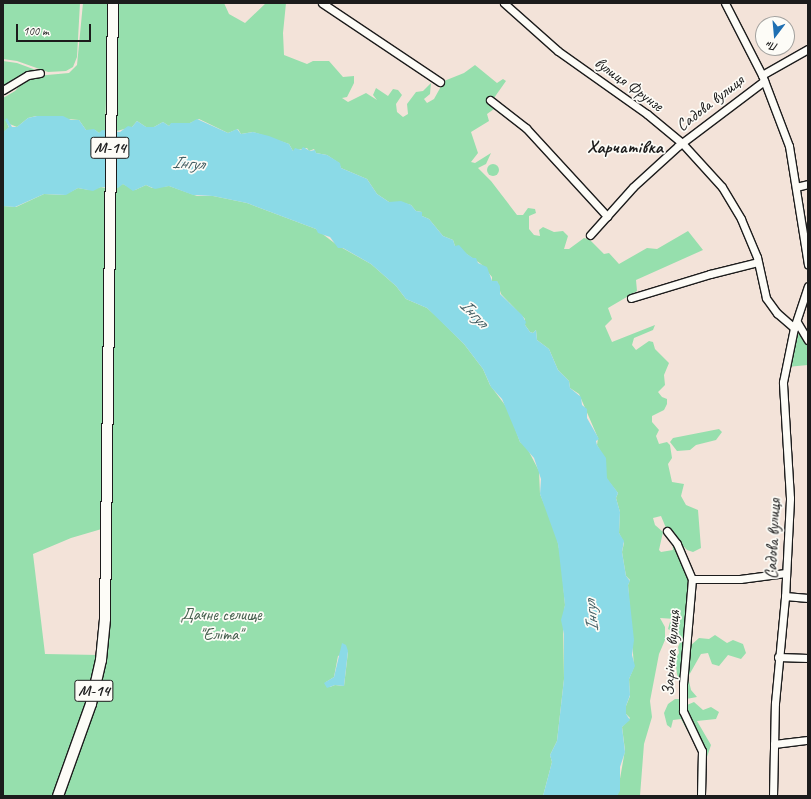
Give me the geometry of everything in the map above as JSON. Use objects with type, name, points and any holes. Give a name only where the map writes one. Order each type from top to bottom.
[{"type":"highway","name":"М-14","points":[[58,796],[87,719],[98,672],[104,633],[108,518],[109,196],[113,3]]},
{"type":"street","points":[[322,3],[440,82]]},
{"type":"street","name":"вулиця Фрунзе","points":[[504,3],[558,51],[647,114],[682,144],[733,203],[758,262],[766,298],[777,313],[796,325],[808,340]]},
{"type":"street","name":"Садова вулиця","points":[[725,3],[763,78],[789,146],[796,187],[806,227],[808,264]]},
{"type":"street","name":"Садова вулиця","points":[[590,235],[633,187],[682,144],[763,78],[808,49]]},
{"type":"street","points":[[3,90],[28,75],[40,73]]},
{"type":"street","points":[[490,100],[526,128],[607,216]]},
{"type":"street","points":[[796,187],[808,184]]},
{"type":"street","points":[[631,298],[710,274],[758,262]]},
{"type":"street","name":"Садова вулиця","points":[[773,796],[778,656],[785,596],[790,482],[783,382],[796,325],[808,286]]},
{"type":"street","name":"Зарічна вулиця","points":[[667,531],[677,544],[692,579],[683,684],[683,711],[702,751],[701,796]]},
{"type":"street","points":[[692,579],[740,579],[786,573]]},
{"type":"street","points":[[785,596],[808,598]]},
{"type":"street","points":[[778,656],[808,658]]},
{"type":"street","points":[[774,744],[808,740]]},
{"type":"green space","points":[[3,3],[80,3],[77,57],[73,67],[66,71],[48,72],[17,61],[3,59]]},
{"type":"green space","points":[[83,3],[109,3],[105,131],[99,133],[95,130],[86,130],[79,120],[36,116],[28,118],[17,127],[7,123],[9,128],[3,132],[3,98],[15,91],[25,80],[36,76],[69,73],[77,65]]},
{"type":"green space","points":[[117,3],[224,3],[229,14],[245,23],[266,3],[286,3],[283,33],[284,55],[307,64],[313,61],[329,61],[343,77],[354,76],[354,83],[347,97],[342,98],[348,102],[366,93],[377,100],[373,95],[376,88],[388,96],[393,89],[398,90],[402,95],[396,104],[397,112],[403,117],[408,114],[407,104],[416,92],[423,91],[431,83],[430,94],[424,99],[427,103],[434,99],[444,81],[464,73],[475,65],[497,83],[503,79],[506,81],[494,98],[501,104],[487,114],[489,121],[471,132],[478,153],[471,162],[475,163],[491,153],[486,164],[478,168],[491,181],[517,215],[523,215],[528,208],[535,209],[536,213],[529,216],[529,229],[534,235],[540,236],[539,230],[543,227],[554,232],[563,231],[568,236],[564,249],[569,249],[584,238],[590,240],[604,254],[609,253],[619,264],[647,248],[657,249],[688,231],[703,250],[636,280],[637,291],[608,308],[612,319],[605,326],[612,342],[655,325],[653,330],[634,338],[632,345],[636,350],[649,341],[653,342],[655,349],[669,363],[664,375],[665,385],[658,392],[662,397],[667,399],[667,404],[664,410],[652,416],[652,422],[659,430],[656,436],[659,444],[667,442],[670,445],[672,458],[668,464],[672,482],[684,484],[681,496],[686,505],[698,510],[701,548],[693,552],[687,550],[666,528],[661,516],[653,518],[655,525],[663,532],[659,550],[661,552],[673,550],[672,539],[690,578],[689,647],[699,638],[709,639],[715,635],[727,643],[733,640],[743,644],[746,653],[741,659],[728,655],[719,666],[712,664],[708,653],[701,654],[688,677],[691,690],[697,697],[686,699],[677,674],[675,658],[679,653],[678,647],[682,638],[668,629],[670,622],[675,619],[660,618],[665,627],[665,640],[659,654],[650,701],[652,717],[644,744],[640,796],[617,796],[625,750],[622,727],[630,718],[626,714],[626,706],[630,696],[629,679],[634,667],[628,585],[630,580],[626,576],[622,552],[624,543],[619,533],[620,512],[616,498],[618,493],[606,478],[605,459],[597,445],[598,438],[579,394],[570,388],[569,381],[558,370],[549,349],[537,340],[536,330],[533,333],[530,332],[525,325],[525,319],[501,294],[497,281],[492,281],[492,277],[481,264],[455,246],[453,240],[443,236],[429,219],[422,216],[422,212],[416,211],[411,205],[401,202],[389,202],[377,194],[367,179],[341,168],[339,163],[327,155],[316,153],[314,149],[309,151],[307,148],[293,151],[289,144],[253,132],[241,134],[238,129],[228,133],[199,119],[190,123],[172,123],[169,126],[163,122],[154,127],[146,127],[137,121],[132,127],[113,132]]},
{"type":"green space","points":[[3,61],[17,63],[44,73],[35,74],[3,96]]},
{"type":"green space","points":[[491,164],[495,164],[499,170],[495,176],[491,176],[487,172],[487,168]]},
{"type":"green space","name":"Дачне селище \"Еліта\"","points":[[123,184],[135,190],[146,185],[152,188],[169,186],[197,196],[213,196],[247,203],[316,229],[337,245],[371,264],[396,286],[406,299],[427,308],[464,344],[483,369],[490,385],[508,409],[520,442],[526,446],[539,471],[540,494],[556,532],[561,560],[565,605],[563,618],[564,679],[557,741],[550,755],[552,762],[543,796],[61,796],[101,673],[113,188]],"holes":[[[348,652],[344,686],[335,685],[330,687],[326,682],[334,677],[338,656]]]},
{"type":"green space","points":[[101,187],[105,188],[105,528],[71,538],[33,554],[45,654],[99,655],[89,703],[55,796],[3,796],[3,206],[16,207],[44,194],[64,195],[78,188],[89,190]]},
{"type":"green space","points":[[798,334],[802,334],[808,343],[808,365],[787,367]]},
{"type":"green space","points":[[719,429],[722,432],[716,440],[696,445],[690,450],[677,451],[670,442],[673,438]]},
{"type":"green space","points":[[675,699],[680,699],[687,712],[687,705],[694,702],[703,710],[711,707],[719,712],[716,719],[697,721],[711,745],[705,763],[681,719],[673,720],[671,728],[667,725],[664,713],[668,704]]},
{"type":"water","name":"Інгул","points":[[37,116],[63,116],[71,120],[79,120],[86,130],[94,129],[99,133],[102,130],[120,132],[128,126],[132,127],[137,121],[146,127],[154,127],[163,122],[169,126],[171,123],[190,123],[197,119],[228,133],[237,129],[241,134],[253,132],[269,136],[289,144],[293,151],[295,148],[301,150],[303,147],[310,151],[315,150],[316,153],[327,155],[340,163],[341,168],[367,179],[377,194],[389,202],[401,201],[411,205],[416,211],[422,212],[422,216],[429,219],[443,236],[453,240],[455,246],[459,245],[467,254],[473,258],[476,258],[478,263],[487,267],[492,281],[497,281],[500,286],[500,294],[522,315],[526,322],[525,325],[530,332],[533,333],[536,330],[537,340],[549,349],[558,370],[569,381],[570,388],[581,397],[582,405],[587,409],[587,418],[599,439],[596,441],[597,445],[606,458],[607,478],[618,493],[616,498],[620,512],[619,533],[624,541],[622,552],[626,576],[630,581],[628,585],[634,640],[632,655],[635,666],[629,679],[630,695],[626,706],[626,714],[630,720],[622,727],[625,752],[620,767],[620,791],[617,796],[543,796],[552,762],[550,755],[557,741],[564,679],[564,634],[561,620],[565,605],[558,544],[540,494],[541,479],[534,458],[520,442],[502,399],[491,387],[483,369],[464,344],[427,308],[406,299],[396,286],[371,264],[343,248],[338,248],[330,237],[318,233],[316,229],[247,203],[213,196],[193,195],[169,186],[155,189],[146,185],[133,191],[123,184],[118,188],[101,187],[93,191],[78,188],[66,195],[44,194],[15,207],[3,206],[3,132],[9,127],[5,120],[7,118],[12,127],[17,127],[28,118]]},
{"type":"water","points":[[342,643],[346,645],[348,651],[344,686],[335,685],[327,688],[324,683],[334,677]]},
{"type":"district","name":"Харчатівка","points":[[625,147]]}]
